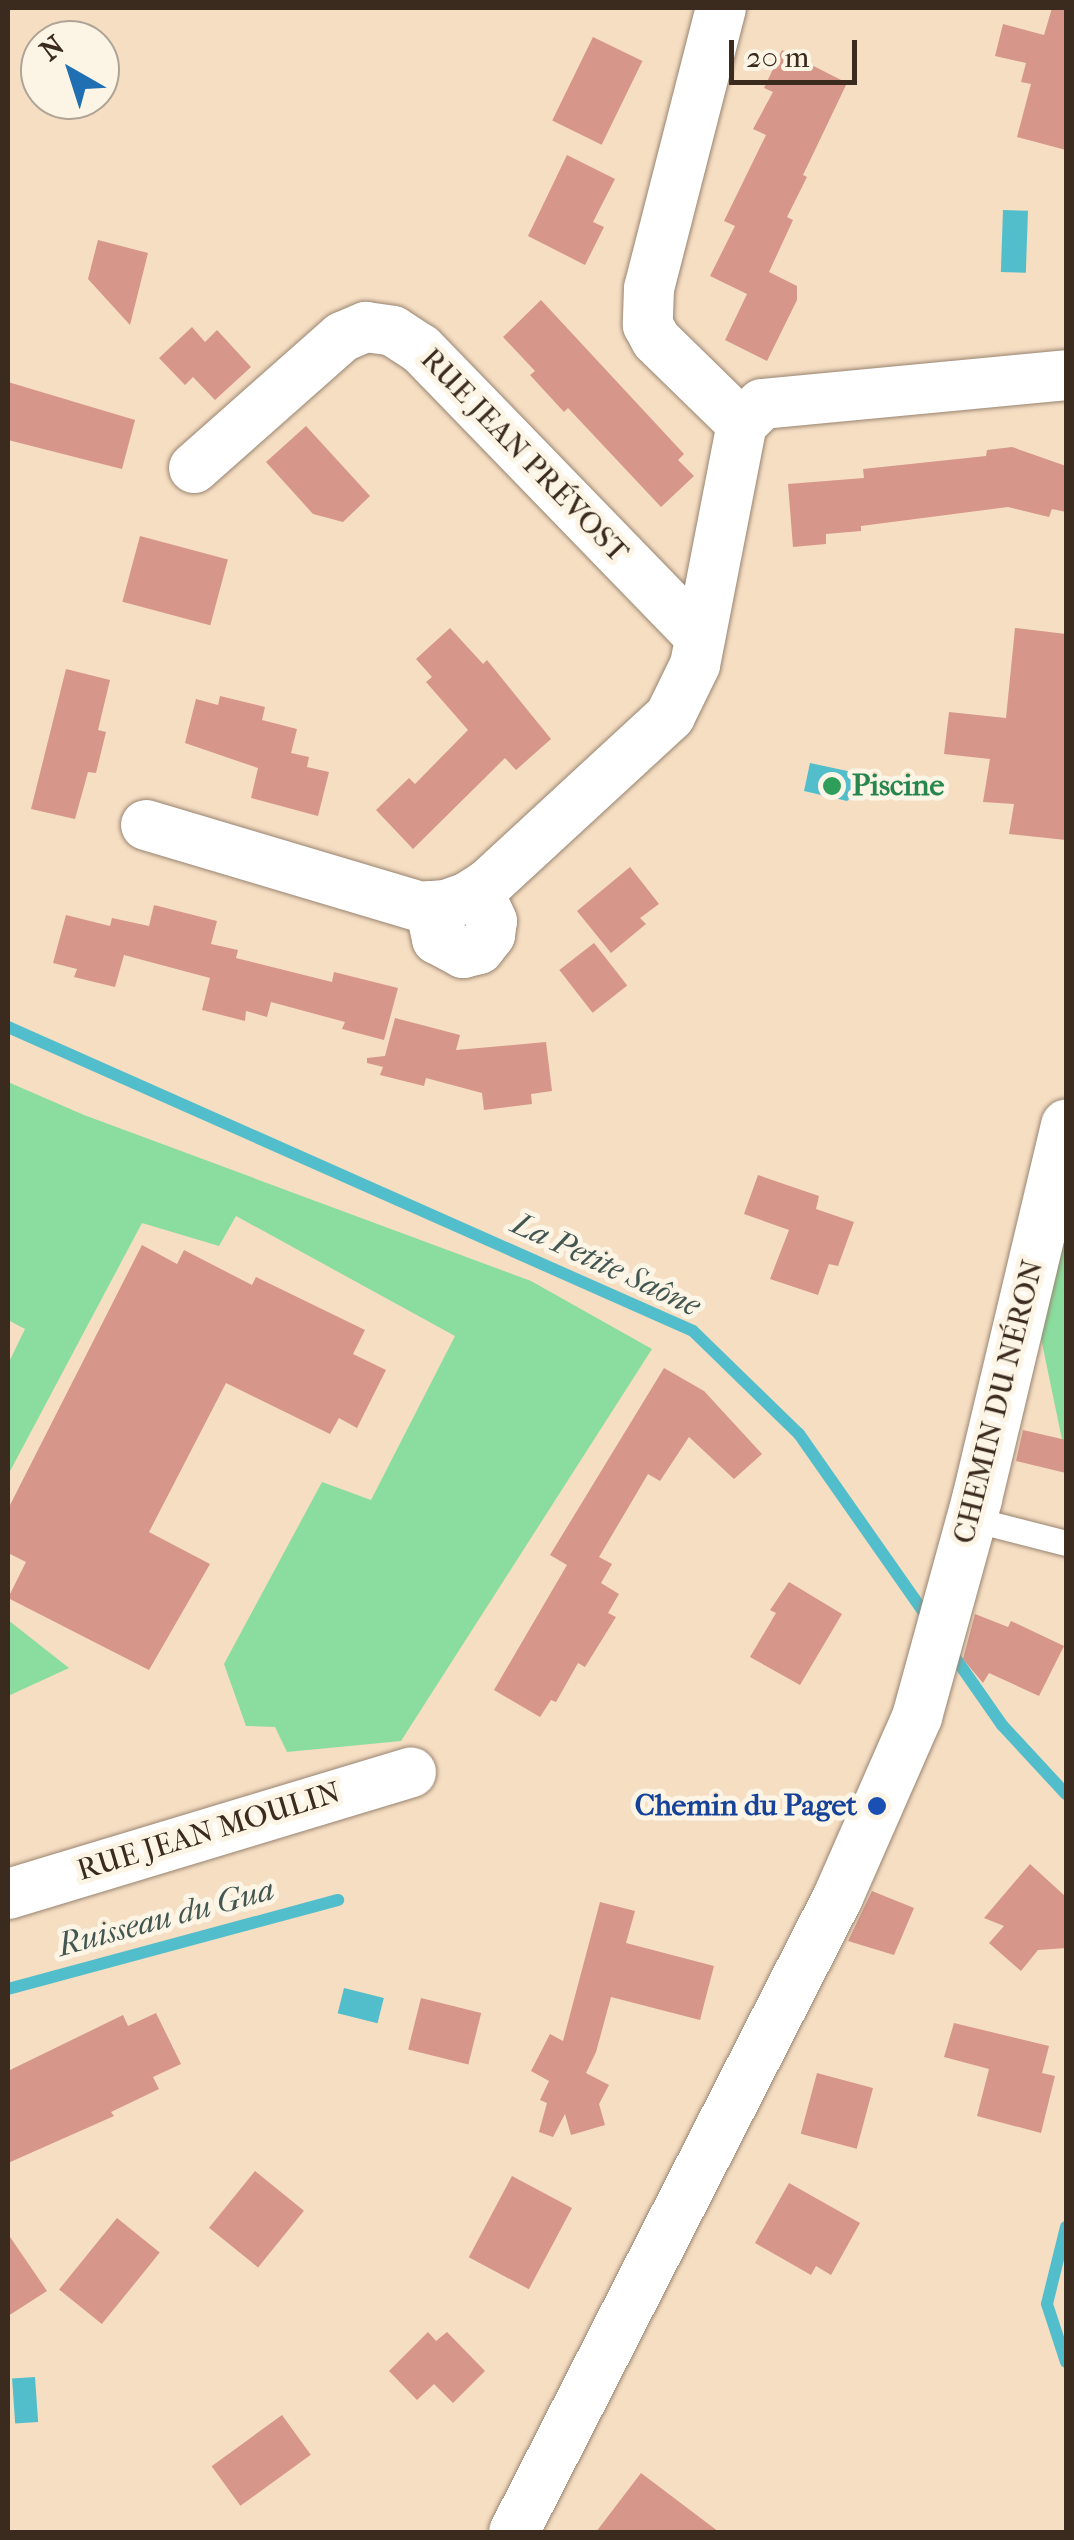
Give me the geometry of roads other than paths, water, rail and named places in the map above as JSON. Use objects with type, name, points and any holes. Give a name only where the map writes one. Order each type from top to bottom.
[{"type":"street","points":[[722,8],[650,288],[648,325],[656,340],[742,424]]},
{"type":"street","name":"RUE JEAN PRÉVOST","points":[[194,468],[342,336],[366,328],[393,331],[421,348],[700,637]]},
{"type":"street","points":[[146,825],[430,906],[446,906],[478,891],[670,716],[695,665],[742,424],[762,404],[1066,374]]},
{"type":"street","name":"CHEMIN DU NÉRON","points":[[514,2532],[838,1897],[916,1717],[972,1519],[1066,1124]]},
{"type":"street","name":"RUE JEAN MOULIN","points":[[8,1894],[411,1772]]},
{"type":"lane","points":[[972,1519],[1066,1543]]},
{"type":"water","points":[[1003,210],[1028,211],[1026,273],[1001,272]]},
{"type":"water","name":"Piscine","points":[[810,763],[852,772],[859,790],[847,801],[804,791]]},
{"type":"water","points":[[344,1988],[384,1998],[377,2023],[338,2013]]},
{"type":"water","points":[[35,2377],[38,2422],[15,2423],[12,2379]]},
{"type":"waterway","name":"La Petite Saône","points":[[8,1027],[693,1331],[799,1434],[929,1620]]},
{"type":"waterway","name":"La Petite Saône","points":[[949,1649],[1002,1725],[1066,1794]]},
{"type":"waterway","name":"Ruisseau du Gua","points":[[8,1989],[338,1900]]},
{"type":"waterway","name":"La Petite Saône","points":[[1066,2227],[1047,2304],[1066,2362]]},
{"type":"place","name":"Piscine","points":[[832,786]]},
{"type":"place","name":"Chemin du Paget","points":[[877,1806]]}]
